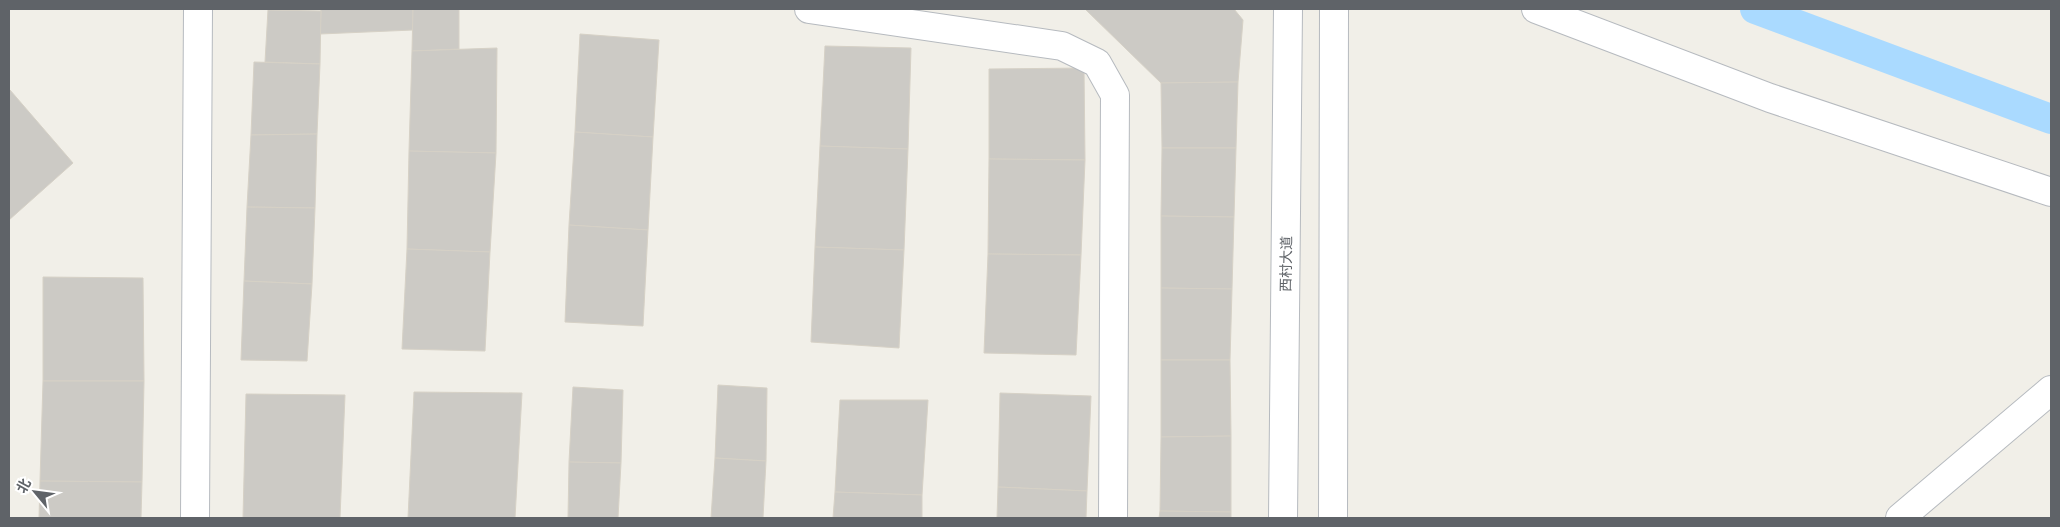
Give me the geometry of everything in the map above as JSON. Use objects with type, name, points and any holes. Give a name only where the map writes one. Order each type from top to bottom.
[{"type":"street","points":[[195,518],[198,9]]},
{"type":"street","points":[[809,9],[1062,46],[1097,63],[1115,94],[1113,518]]},
{"type":"street","name":"西村大道","points":[[1283,518],[1288,9]]},
{"type":"street","points":[[1334,9],[1334,518]]},
{"type":"street","points":[[1536,9],[1770,98],[2051,192]]},
{"type":"street","points":[[1900,518],[2051,390]]},
{"type":"building","points":[[321,9],[413,9],[413,30],[320,34]]},
{"type":"building","points":[[413,9],[459,9],[459,49],[412,51]]},
{"type":"building","points":[[1085,9],[1234,9],[1243,20],[1238,82],[1161,83]]},
{"type":"building","points":[[268,10],[321,11],[320,64],[265,62]]},
{"type":"building","points":[[580,34],[659,40],[653,137],[575,132]]},
{"type":"building","points":[[825,46],[911,48],[908,149],[820,146]]},
{"type":"building","points":[[497,48],[496,153],[409,151],[412,51]]},
{"type":"building","points":[[254,62],[320,64],[317,134],[251,135]]},
{"type":"building","points":[[1084,68],[1085,160],[989,159],[989,69]]},
{"type":"building","points":[[1238,82],[1236,148],[1162,148],[1161,83]]},
{"type":"building","points":[[10,90],[73,163],[9,220],[9,92]]},
{"type":"building","points":[[575,132],[653,137],[648,230],[569,225]]},
{"type":"building","points":[[317,134],[315,208],[247,207],[251,135]]},
{"type":"building","points":[[820,146],[908,149],[904,250],[815,247]]},
{"type":"building","points":[[1162,148],[1236,148],[1234,217],[1161,216]]},
{"type":"building","points":[[409,151],[496,153],[490,252],[407,249]]},
{"type":"building","points":[[989,159],[1085,160],[1081,255],[988,254]]},
{"type":"building","points":[[247,207],[315,208],[312,284],[244,281]]},
{"type":"building","points":[[1161,216],[1234,217],[1232,289],[1161,288]]},
{"type":"building","points":[[569,225],[648,230],[643,326],[565,322]]},
{"type":"building","points":[[815,247],[904,250],[899,348],[811,342]]},
{"type":"building","points":[[407,249],[490,252],[485,351],[402,349]]},
{"type":"building","points":[[988,254],[1081,255],[1076,355],[984,353]]},
{"type":"building","points":[[43,277],[143,278],[144,381],[43,381]]},
{"type":"building","points":[[244,281],[312,284],[307,361],[241,360]]},
{"type":"building","points":[[1161,288],[1232,289],[1230,360],[1161,360]]},
{"type":"building","points":[[1161,360],[1230,360],[1231,436],[1161,437]]},
{"type":"building","points":[[43,381],[144,381],[142,482],[40,481]]},
{"type":"building","points":[[718,385],[767,388],[766,461],[715,458]]},
{"type":"building","points":[[573,387],[623,390],[621,463],[569,462]]},
{"type":"building","points":[[414,392],[522,393],[515,518],[408,518]]},
{"type":"building","points":[[1000,393],[1091,396],[1087,491],[998,487]]},
{"type":"building","points":[[246,394],[345,395],[340,518],[243,518]]},
{"type":"building","points":[[840,400],[928,400],[922,495],[835,492]]},
{"type":"building","points":[[1231,436],[1231,512],[1160,511],[1161,437]]},
{"type":"building","points":[[715,458],[766,461],[763,518],[711,518]]},
{"type":"building","points":[[569,462],[621,463],[618,518],[568,518]]},
{"type":"building","points":[[40,481],[142,482],[141,518],[39,518]]},
{"type":"building","points":[[998,487],[1087,491],[1086,518],[997,518]]},
{"type":"building","points":[[835,492],[922,495],[922,518],[833,518]]},
{"type":"building","points":[[1160,511],[1231,512],[1231,518],[1159,518]]},
{"type":"waterway","points":[[1755,9],[2051,119]]}]
